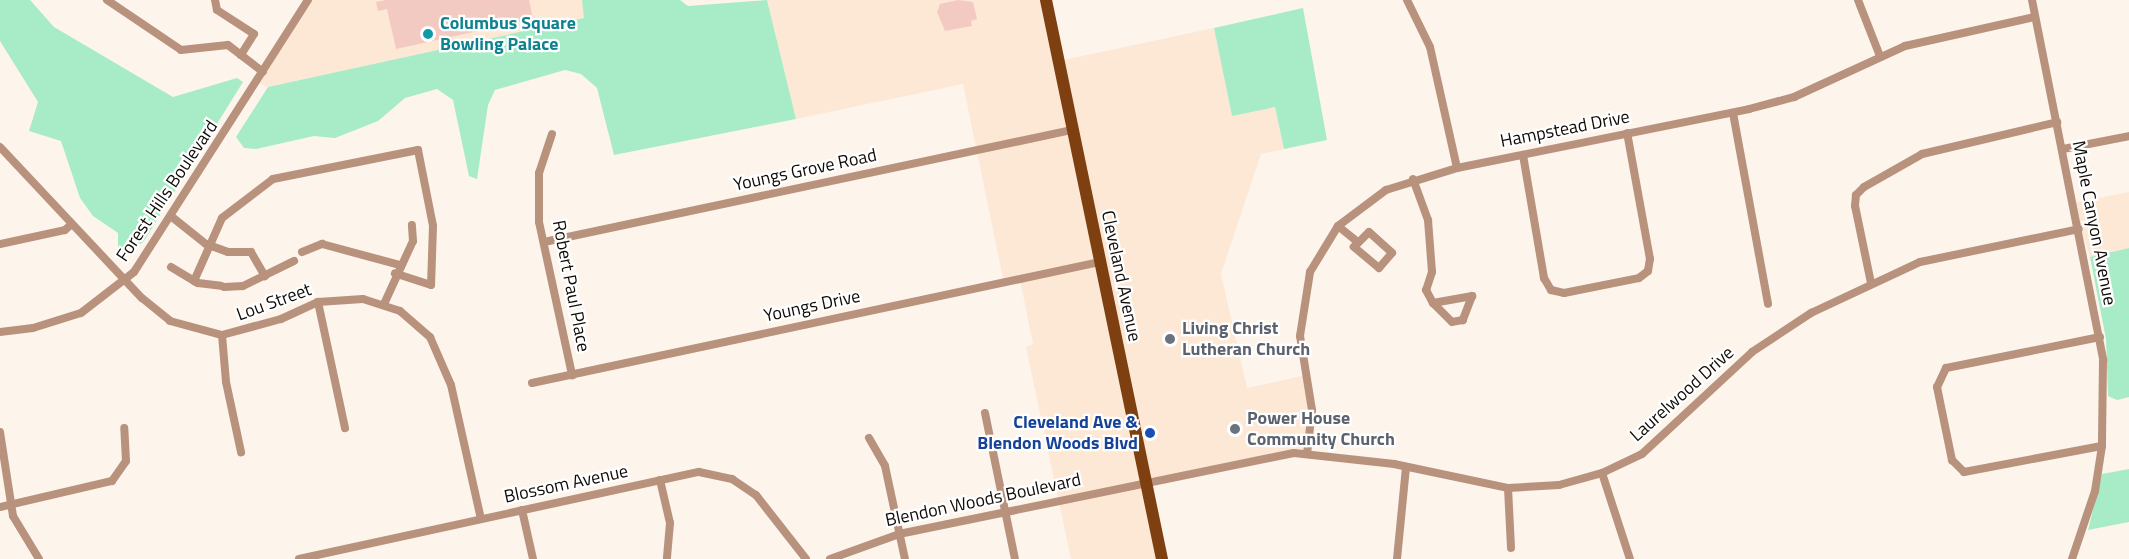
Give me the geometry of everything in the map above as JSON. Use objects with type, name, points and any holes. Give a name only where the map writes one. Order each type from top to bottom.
[{"type":"main road","name":"Cleveland Avenue","points":[[1046,0],[1162,559]]},
{"type":"street","points":[[107,0],[118,4],[185,52],[228,45],[263,72]]},
{"type":"street","points":[[215,0],[217,10],[254,34],[241,55]]},
{"type":"street","name":"Forest Hills Boulevard","points":[[0,332],[33,328],[81,313],[125,281],[172,217],[308,0]]},
{"type":"street","points":[[1407,0],[1430,47],[1457,168]]},
{"type":"street","points":[[1858,0],[1880,57]]},
{"type":"street","name":"Maple Canyon Avenue","points":[[2032,0],[2100,337],[2102,446],[2095,491],[2073,559]]},
{"type":"street","name":"Hampstead Drive","points":[[1306,454],[1312,410],[1300,336],[1303,302],[1310,272],[1338,226],[1376,196],[1413,179],[1457,168],[1733,113],[1794,97],[1880,57],[1929,38],[2035,17]]},
{"type":"street","points":[[1733,113],[1768,304]]},
{"type":"street","points":[[1871,284],[1856,195],[1922,154],[2057,122]]},
{"type":"street","name":"Youngs Grove Road","points":[[544,242],[1072,130]]},
{"type":"street","points":[[1523,155],[1544,278],[1551,290],[1564,293],[1639,278],[1648,271],[1650,259],[1627,133]]},
{"type":"street","name":"Robert Paul Place","points":[[552,134],[539,173],[544,242],[572,375]]},
{"type":"street","points":[[2063,149],[2129,136]]},
{"type":"street","name":"Lou Street","points":[[0,147],[125,281],[170,321],[222,335],[269,323],[318,302],[363,299],[384,304],[429,337],[447,376],[480,519]]},
{"type":"street","points":[[194,281],[208,245],[233,206],[273,179],[418,150],[433,226],[431,285],[395,273]]},
{"type":"street","points":[[1413,179],[1428,220],[1432,272],[1426,294],[1433,303]]},
{"type":"street","points":[[172,217],[208,245],[251,252],[265,276]]},
{"type":"street","points":[[0,244],[65,231],[72,224]]},
{"type":"street","points":[[384,304],[395,273],[413,241],[412,225]]},
{"type":"street","points":[[1338,226],[1358,242]]},
{"type":"street","name":"Laurelwood Drive","points":[[1146,482],[1254,458],[1306,454],[1406,467],[1508,488],[1559,485],[1602,473],[1654,445],[1752,352],[1811,312],[1920,262],[2079,229]]},
{"type":"street","points":[[302,252],[322,244],[400,265]]},
{"type":"street","points":[[171,267],[194,281],[222,287],[243,286],[294,261]]},
{"type":"street","name":"Youngs Drive","points":[[532,383],[1100,262]]},
{"type":"street","points":[[318,302],[345,428]]},
{"type":"street","points":[[222,335],[226,382],[241,452]]},
{"type":"street","points":[[2100,337],[1954,366],[1941,373],[1937,387],[1952,460],[1958,469],[1971,473],[2102,446]]},
{"type":"street","points":[[985,413],[1015,559]]},
{"type":"street","points":[[0,507],[112,481],[126,461],[124,428]]},
{"type":"street","points":[[0,432],[11,505],[31,552],[39,559]]},
{"type":"street","points":[[869,438],[885,466],[905,559]]},
{"type":"street","points":[[1397,559],[1401,548],[1399,505],[1406,467]]},
{"type":"street","name":"Blossom Avenue","points":[[299,559],[323,556],[480,519],[699,472],[732,479],[756,495],[806,559]]},
{"type":"street","points":[[1602,473],[1630,559]]},
{"type":"street","points":[[660,480],[670,523],[667,558]]},
{"type":"street","name":"Blendon Woods Boulevard","points":[[830,559],[899,534],[1146,482]]},
{"type":"street","points":[[1508,488],[1511,548]]},
{"type":"street","points":[[522,510],[533,559]]},
{"type":"shaded area","points":[[309,0],[582,0],[585,18],[268,87],[257,83]]},
{"type":"shaded area","points":[[767,0],[1045,0],[1059,61],[1214,28],[1232,115],[1275,107],[1284,149],[1261,154],[1221,274],[1247,388],[1307,375],[1312,404],[1306,453],[1146,483],[1161,559],[1071,559],[1026,347],[1033,344],[1020,280],[1004,283],[963,84],[796,119]]},
{"type":"shaded area","points":[[2129,192],[2129,248],[2090,257],[2074,203]]},
{"type":"green space","points":[[0,0],[30,0],[54,27],[173,97],[237,78],[243,82],[144,241],[128,255],[118,249],[118,233],[93,216],[80,198],[61,141],[29,131],[38,102],[0,41]]},
{"type":"green space","points":[[582,0],[680,0],[688,6],[767,0],[796,119],[614,155],[597,88],[581,74],[565,70],[495,90],[488,105],[477,179],[469,176],[453,100],[437,89],[405,98],[378,121],[335,138],[314,136],[256,149],[244,148],[236,137],[268,87],[584,18]]},
{"type":"green space","points":[[1303,8],[1327,140],[1284,149],[1275,107],[1232,116],[1214,28]]},
{"type":"green space","points":[[2129,248],[2129,397],[2117,400],[2108,396],[2106,339],[2090,257]]},
{"type":"green space","points":[[2129,469],[2129,522],[2088,530],[2102,474]]},
{"type":"building","name":"Columbus Square Bowling Palace","points":[[386,0],[529,0],[533,19],[396,49],[387,9],[378,11],[376,2]]},
{"type":"building","points":[[958,0],[973,2],[977,19],[971,21],[972,26],[945,31],[937,12],[940,4]]},
{"type":"place","name":"Columbus Square Bowling Palace","points":[[428,34]]},
{"type":"place","name":"Living Christ Lutheran Church","points":[[1170,339]]},
{"type":"place","name":"Power House Community Church","points":[[1235,429]]},
{"type":"place","name":"Cleveland Ave & Blendon Woods Blvd","points":[[1150,433]]}]
